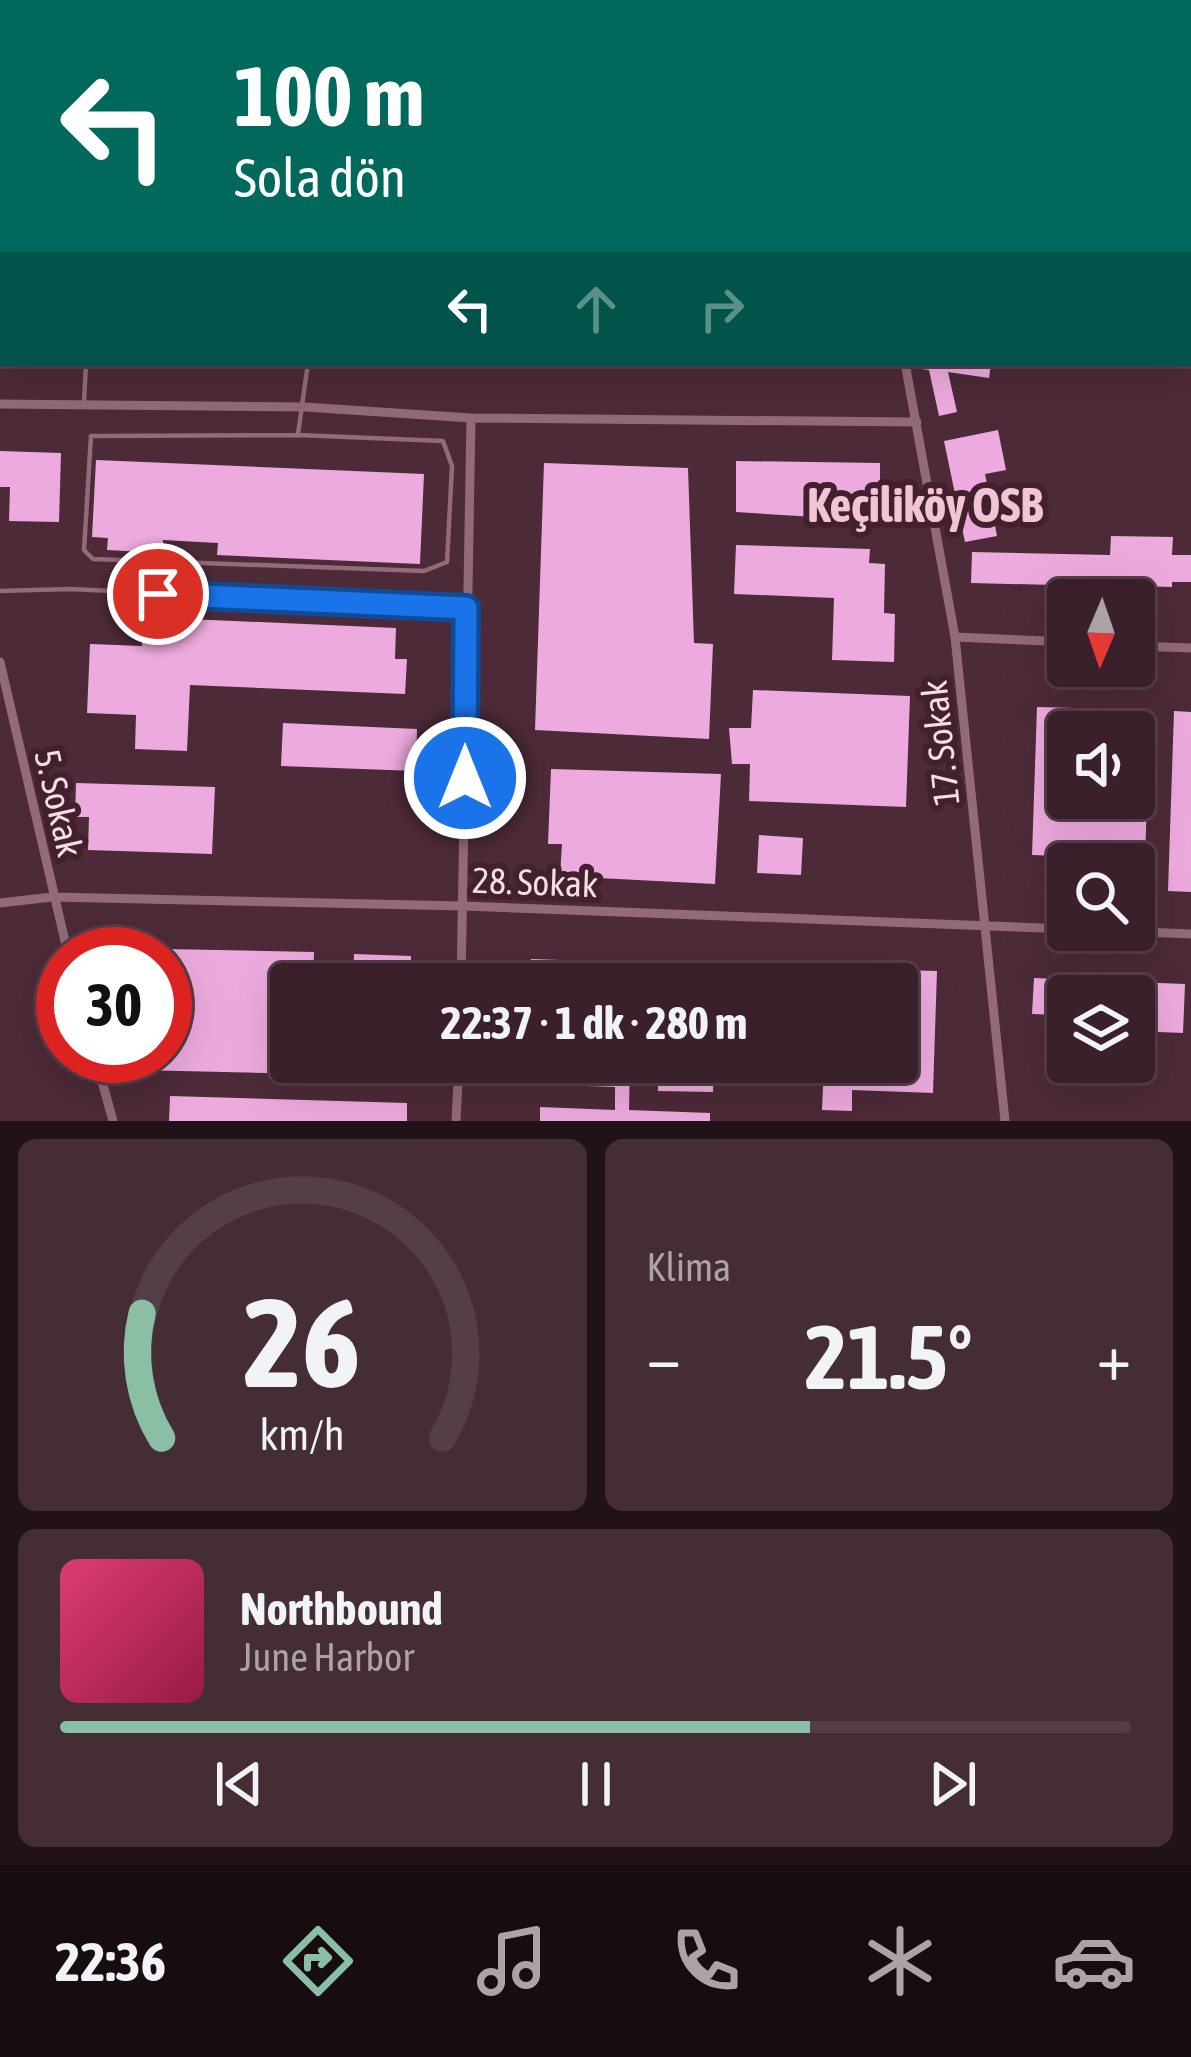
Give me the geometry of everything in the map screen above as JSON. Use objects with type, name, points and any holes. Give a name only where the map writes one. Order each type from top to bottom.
[{"type":"street","name":"17. Sokak","points":[[906,366],[955,637],[1005,1121]]},
{"type":"street","points":[[0,404],[304,407],[471,418],[916,422]]},
{"type":"street","points":[[462,963],[471,418]]},
{"type":"street","points":[[955,637],[1047,641]]},
{"type":"street","points":[[1155,647],[1191,648]]},
{"type":"street","name":"5. Sokak","points":[[0,662],[60,927]]},
{"type":"street","name":"28. Sokak","points":[[0,903],[52,897],[464,906],[1047,928]]},
{"type":"street","points":[[1155,932],[1191,934]]},
{"type":"street","points":[[102,1083],[112,1121]]},
{"type":"street","points":[[456,1121],[457,1083]]},
{"type":"lane","points":[[938,0],[949,0]]},
{"type":"lane","points":[[84,402],[86,366]]},
{"type":"lane","points":[[298,434],[308,366]]},
{"type":"lane","points":[[298,434],[443,441],[452,466],[447,562],[424,571],[266,566],[93,559],[84,550],[91,436],[298,434]]},
{"type":"lane","points":[[0,591],[466,608]]},
{"type":"building","points":[[991,366],[989,378],[948,372],[957,412],[939,416],[929,370],[922,369]]},
{"type":"building","points":[[998,430],[1006,470],[985,474],[997,536],[965,542],[944,441]]},
{"type":"building","points":[[0,451],[61,453],[59,522],[9,521],[10,487],[0,487]]},
{"type":"building","points":[[96,460],[424,474],[420,564],[217,555],[218,543],[163,540],[163,553],[107,550],[108,538],[92,537]]},
{"type":"building","points":[[736,461],[880,463],[880,521],[736,512]]},
{"type":"building","points":[[544,463],[688,468],[694,643],[713,644],[709,739],[535,730]]},
{"type":"building","points":[[1111,536],[1173,537],[1172,555],[1191,555],[1191,582],[1172,582],[1172,587],[1155,587],[1155,579],[971,583],[972,552],[1110,555]]},
{"type":"building","points":[[736,545],[870,549],[869,563],[885,564],[884,613],[895,614],[894,662],[832,660],[834,598],[734,594]]},
{"type":"building","points":[[143,617],[396,628],[395,659],[407,659],[405,694],[190,685],[187,751],[135,749],[136,715],[87,713],[90,644],[142,646]]},
{"type":"building","points":[[753,690],[910,696],[906,807],[749,801],[750,764],[732,764],[729,728],[751,728]]},
{"type":"building","points":[[1037,707],[1150,710],[1047,711],[1047,819],[1146,819],[1146,843],[1047,843],[1047,856],[1032,855]]},
{"type":"building","points":[[1174,711],[1191,712],[1191,892],[1168,891]]},
{"type":"building","points":[[283,723],[417,729],[416,771],[281,766]]},
{"type":"building","points":[[551,769],[721,774],[715,884],[560,876],[562,844],[548,844]]},
{"type":"building","points":[[76,783],[215,787],[212,854],[88,850],[89,817],[75,817]]},
{"type":"building","points":[[759,835],[803,838],[801,875],[757,873]]},
{"type":"building","points":[[192,950],[314,952],[314,963],[270,963],[270,1073],[192,1071]]},
{"type":"building","points":[[354,954],[411,956],[411,963],[354,963]]},
{"type":"building","points":[[531,959],[619,962],[619,963],[531,963]]},
{"type":"building","points":[[918,970],[937,971],[933,1093],[852,1090],[852,1111],[822,1110],[823,1083],[918,1083]]},
{"type":"building","points":[[1034,978],[1047,979],[1047,1015],[1032,1014]]},
{"type":"building","points":[[1155,983],[1185,984],[1183,1033],[1155,1032]]},
{"type":"building","points":[[630,1083],[629,1110],[710,1113],[710,1121],[540,1121],[540,1107],[615,1110],[615,1087],[527,1084]]},
{"type":"building","points":[[658,1083],[713,1083],[713,1092],[658,1091]]},
{"type":"building","points":[[170,1096],[407,1103],[407,1121],[169,1121]]},
{"type":"district","name":"Keçiliköy OSB","points":[[925,505]]},
{"type":"route","points":[[158,594],[466,608],[465,778]]}]
